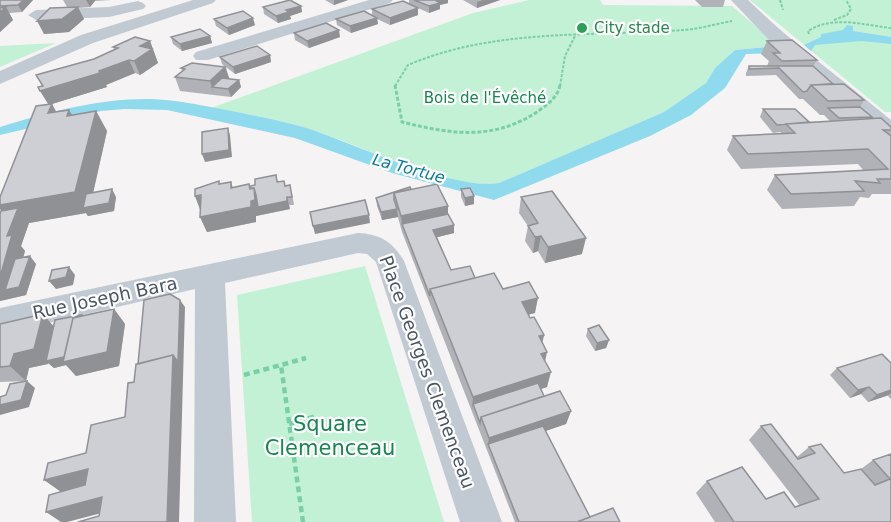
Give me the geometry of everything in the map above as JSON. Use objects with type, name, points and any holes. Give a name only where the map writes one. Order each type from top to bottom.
[{"type":"street","points":[[0,84],[86,50],[151,19],[208,0]]},
{"type":"street","points":[[202,56],[385,0]]},
{"type":"street","points":[[36,15],[109,12],[139,3],[137,12],[151,19]]},
{"type":"street","points":[[317,5],[335,15]]},
{"type":"street","points":[[745,5],[776,37],[813,64],[891,131]]},
{"type":"street","points":[[0,78],[77,43],[129,28]]},
{"type":"street","name":"Place Georges Clemenceau","points":[[210,275],[358,243],[381,248],[390,261],[481,522]]},
{"type":"street","points":[[210,275],[215,522]]},
{"type":"street","name":"Rue Joseph Bara","points":[[0,321],[210,275]]},
{"type":"path","points":[[776,37],[804,37],[821,23],[847,15],[851,9],[846,0]]},
{"type":"path","points":[[575,36],[568,43],[558,94],[521,125],[495,134],[432,130],[402,122],[395,86],[408,65],[429,56],[490,41],[575,36],[685,30],[727,24],[745,5]]},
{"type":"path","points":[[831,21],[891,28]]},
{"type":"path","points":[[884,27],[891,24]]},
{"type":"path","points":[[303,522],[281,365],[306,358]]},
{"type":"path","points":[[289,424],[316,416]]},
{"type":"green space","name":"Bois de l'Évêché","points":[[529,0],[600,0],[603,5],[732,6],[779,46],[735,50],[715,68],[706,83],[664,112],[499,183],[458,180],[434,174],[306,128],[211,108],[473,13]]},
{"type":"green space","points":[[750,0],[891,0],[891,112],[885,112]]},
{"type":"green space","points":[[56,43],[0,67],[0,46]]},
{"type":"green space","name":"Square Clemenceau","points":[[365,266],[444,522],[252,522],[237,295]]},
{"type":"water","points":[[847,25],[853,26],[853,31],[891,37],[891,44],[862,41],[815,45],[811,51],[804,45],[821,37],[821,34],[843,30]]},
{"type":"water","name":"La Tortue","points":[[779,46],[786,53],[746,54],[725,88],[691,115],[650,136],[494,200],[392,173],[295,138],[167,110],[101,111],[0,135],[0,127],[94,103],[133,99],[184,102],[311,129],[385,158],[435,174],[481,184],[499,183],[664,112],[706,83],[715,68],[735,50]]},
{"type":"building","points":[[0,0],[24,0],[18,5],[0,6]]},
{"type":"building","points":[[290,0],[301,6],[286,10],[289,12],[276,16],[263,7]]},
{"type":"building","points":[[414,0],[435,0],[440,3],[429,6]]},
{"type":"building","points":[[403,1],[418,8],[390,18],[372,9]]},
{"type":"building","points":[[78,7],[62,19],[37,21],[50,8]]},
{"type":"building","points":[[243,11],[253,18],[227,28],[214,19]]},
{"type":"building","points":[[364,11],[377,18],[350,26],[336,19]]},
{"type":"building","points":[[326,23],[339,30],[307,41],[294,33]]},
{"type":"building","points":[[200,29],[210,36],[180,44],[171,37]]},
{"type":"building","points":[[135,37],[150,41],[140,46],[152,49],[134,61],[129,60],[99,71],[100,73],[40,91],[38,87],[43,86],[36,75],[94,59]]},
{"type":"building","points":[[792,40],[817,60],[782,61],[773,53],[780,53],[767,41]]},
{"type":"building","points":[[257,46],[270,55],[233,67],[220,57]]},
{"type":"building","points":[[192,63],[225,67],[210,81],[175,77],[185,69],[181,68]]},
{"type":"building","points":[[749,66],[813,66],[833,84],[811,85],[807,91],[803,92],[779,68],[749,69]]},
{"type":"building","points":[[222,78],[239,80],[228,89],[212,87]]},
{"type":"building","points":[[844,84],[864,100],[828,101],[811,85]]},
{"type":"building","points":[[52,104],[48,113],[69,110],[67,116],[96,111],[75,192],[0,205],[0,197],[36,106]]},
{"type":"building","points":[[860,107],[872,117],[839,118],[828,108]]},
{"type":"building","points":[[763,109],[795,109],[809,122],[777,125]]},
{"type":"building","points":[[881,118],[891,127],[891,130],[883,130],[891,136],[891,179],[877,179],[880,183],[855,181],[864,191],[791,194],[775,175],[888,169],[868,149],[748,154],[733,136],[795,133],[786,124]]},
{"type":"building","points":[[228,128],[229,150],[202,154],[202,132]]},
{"type":"building","points":[[276,175],[277,182],[284,181],[285,186],[290,185],[292,197],[287,197],[287,201],[258,207],[254,188],[250,186],[255,185],[255,179]]},
{"type":"building","points":[[219,181],[219,184],[231,182],[231,188],[249,184],[250,189],[254,188],[255,200],[251,201],[251,207],[200,217],[201,195],[195,196],[195,189]]},
{"type":"building","points":[[437,184],[448,206],[401,216],[394,193]]},
{"type":"building","points":[[410,187],[411,189],[394,193],[397,209],[381,212],[376,198]]},
{"type":"building","points":[[470,188],[474,196],[465,198],[461,189]]},
{"type":"building","points":[[112,189],[109,203],[83,208],[86,194]]},
{"type":"building","points":[[552,191],[586,238],[548,247],[541,236],[535,237],[528,226],[538,223],[521,197]]},
{"type":"building","points":[[365,200],[369,215],[313,226],[310,212]]},
{"type":"building","points":[[18,208],[7,236],[12,235],[0,277],[0,214],[1,211]]},
{"type":"building","points":[[448,214],[454,225],[433,230],[451,270],[470,266],[475,278],[430,289],[430,296],[402,224]]},
{"type":"building","points":[[30,256],[19,287],[5,290],[15,259]]},
{"type":"building","points":[[69,267],[66,277],[49,281],[52,270]]},
{"type":"building","points":[[494,273],[503,289],[529,282],[538,298],[522,302],[530,318],[534,317],[544,335],[539,336],[547,352],[541,354],[551,372],[473,397],[430,289]]},
{"type":"building","points":[[170,294],[180,300],[178,362],[173,355],[138,364],[144,300]]},
{"type":"building","points":[[114,309],[107,352],[63,362],[73,318]]},
{"type":"building","points":[[43,314],[34,349],[14,354],[10,366],[0,367],[0,324]]},
{"type":"building","points":[[81,315],[73,318],[64,357],[46,361],[55,320]]},
{"type":"building","points":[[599,325],[609,340],[597,343],[588,329]]},
{"type":"building","points":[[882,354],[891,363],[891,390],[877,395],[869,387],[858,390],[837,368]]},
{"type":"building","points":[[173,355],[167,522],[78,522],[99,516],[102,497],[46,512],[49,495],[85,485],[88,469],[44,480],[48,463],[86,453],[91,425],[125,417],[128,383],[134,382],[136,364]]},
{"type":"building","points":[[27,381],[21,400],[0,405],[0,397],[6,395],[10,384]]},
{"type":"building","points":[[538,383],[544,396],[481,417],[480,423],[473,404]]},
{"type":"building","points":[[560,391],[571,411],[489,438],[481,417]]},
{"type":"building","points":[[771,424],[798,459],[815,453],[809,447],[821,444],[844,473],[861,469],[875,485],[890,479],[873,460],[891,454],[891,522],[734,522],[707,481],[742,467],[766,499],[784,492],[795,507],[819,499],[761,426]]},
{"type":"building","points":[[543,426],[590,517],[577,522],[519,522],[488,444]]},
{"type":"building","points":[[613,508],[620,522],[577,522]]},
{"type":"place","name":"City stade","points":[[582,28]]}]
